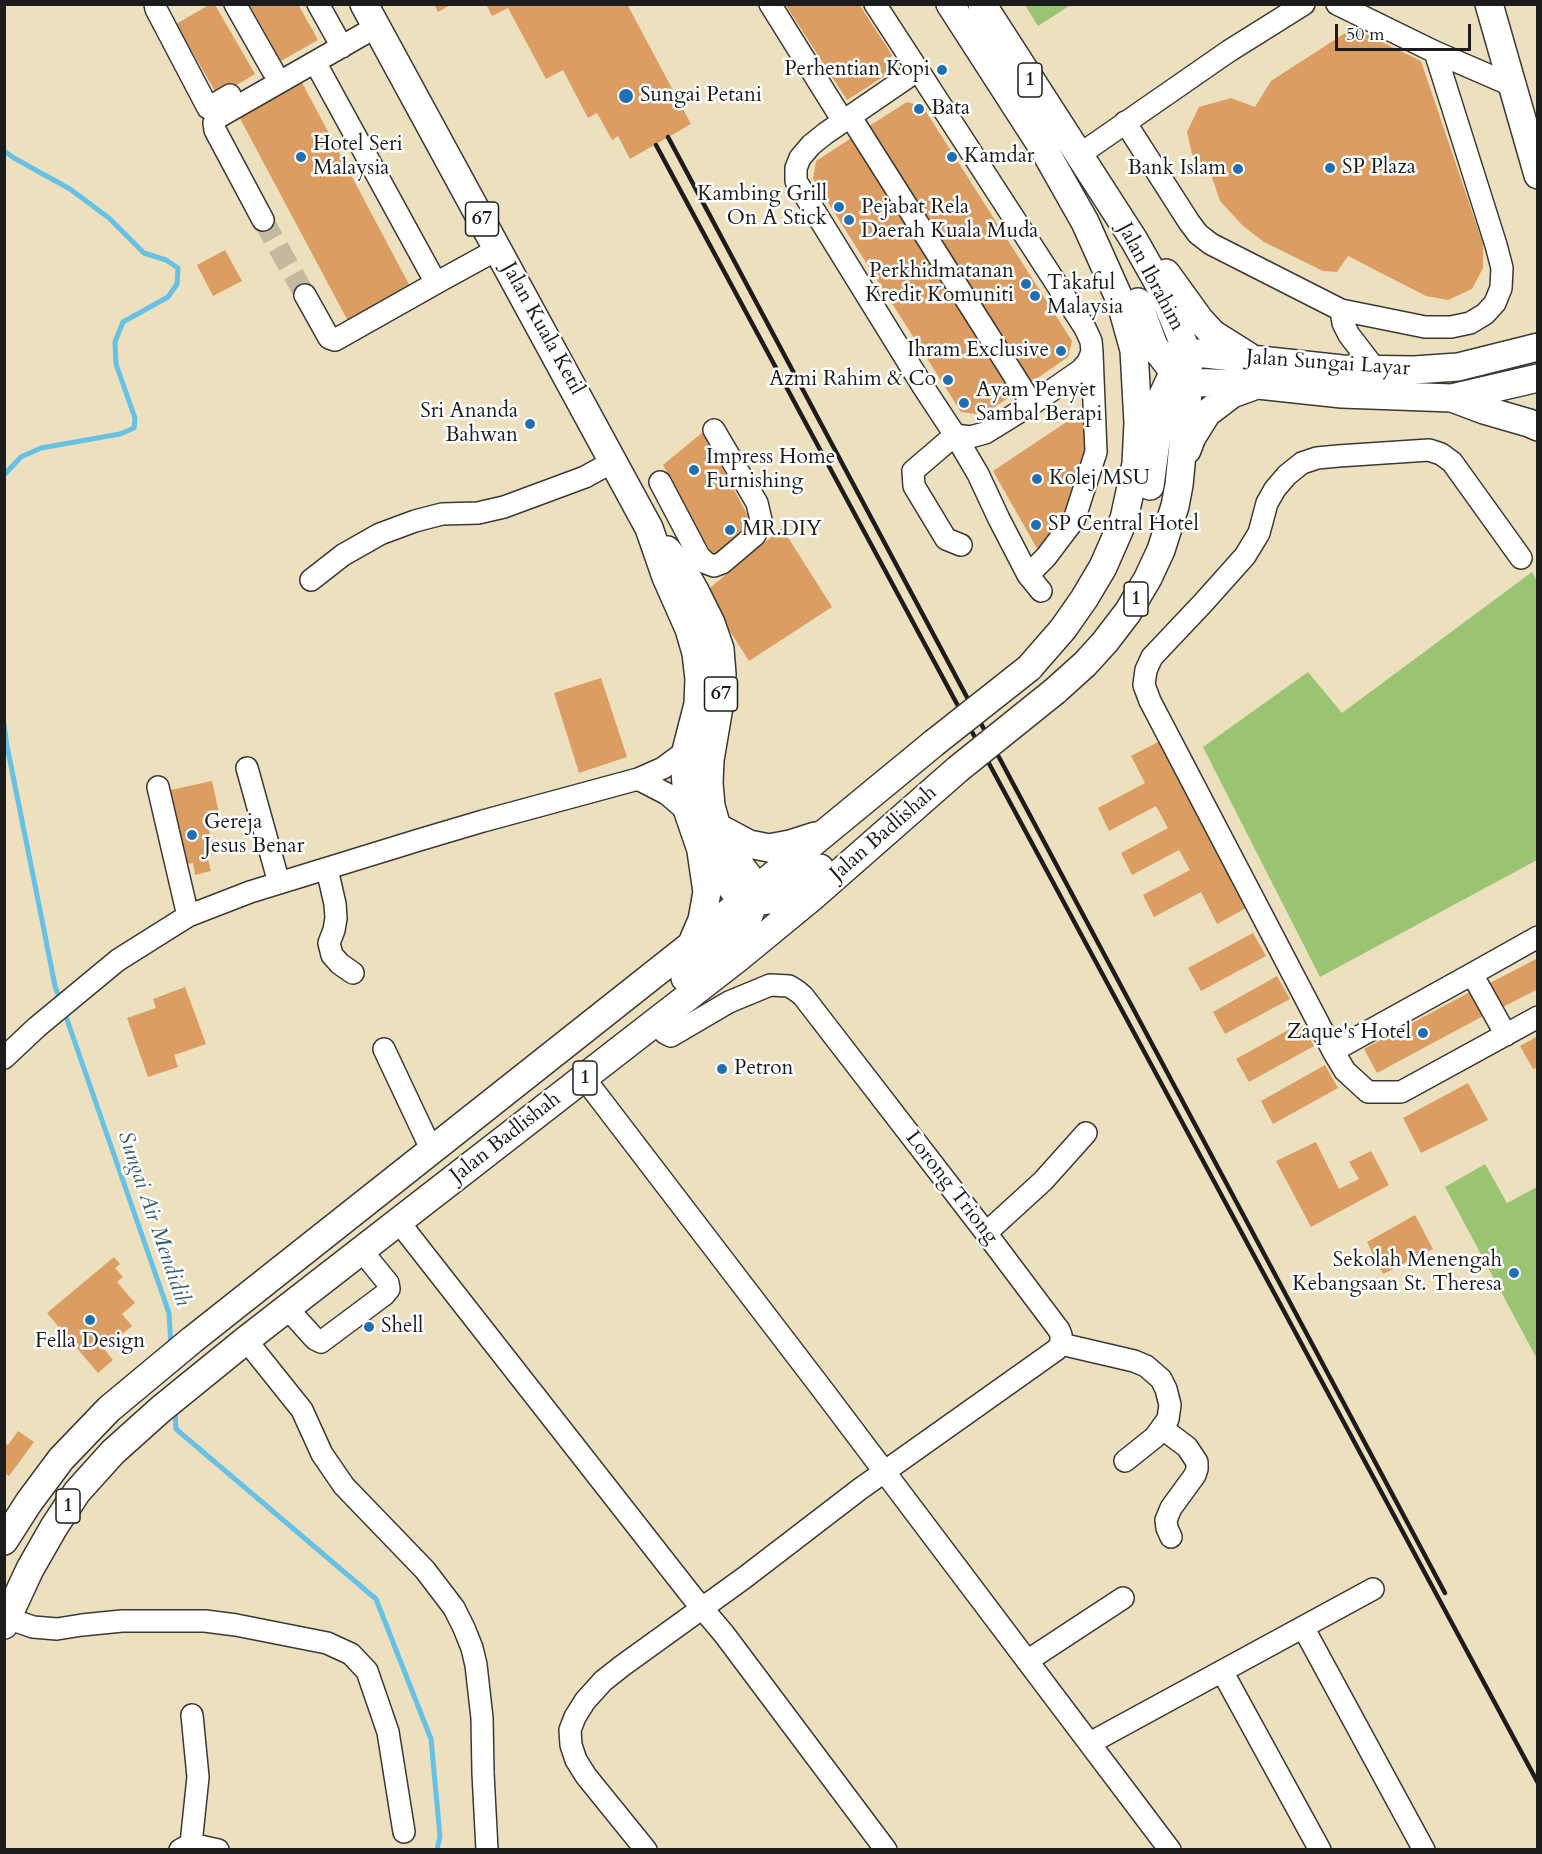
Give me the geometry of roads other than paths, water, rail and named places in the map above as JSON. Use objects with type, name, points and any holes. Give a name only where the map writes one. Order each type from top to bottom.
[{"type":"main road","name":"Jalan Ibrahim","points":[[950,4],[1046,153],[1085,222],[1120,300],[1134,350],[1138,423],[1136,464],[1124,519],[1103,567],[1063,629],[1029,668]]},
{"type":"main road","name":"Jalan Ibrahim","points":[[982,4],[1134,240],[1161,288],[1183,368],[1182,464],[1175,506],[1161,550],[1128,612],[1085,664],[1055,691]]},
{"type":"main road","points":[[1489,4],[1538,175]]},
{"type":"main road","name":"Jalan Kuala Ketil","points":[[370,16],[649,528],[666,577],[689,628],[696,653],[699,679],[698,704],[686,751],[688,812],[708,837],[727,848],[752,897]]},
{"type":"main road","points":[[1085,222],[1109,246],[1124,270],[1154,346],[1183,368],[1162,397],[1150,484],[1140,519],[1118,557],[1103,567]]},
{"type":"main road","points":[[1134,240],[1156,257],[1200,320],[1256,372],[1208,413],[1192,437],[1182,464]]},
{"type":"main road","name":"Jalan Sungai Layar","points":[[1183,368],[1256,372],[1342,369],[1414,370],[1458,367],[1538,347]]},
{"type":"main road","name":"Jalan Sungai Layar","points":[[1256,372],[1342,394],[1452,398],[1538,378]]},
{"type":"main road","points":[[1452,398],[1538,427]]},
{"type":"main road","name":"Jalan Kuala Ketil","points":[[649,528],[690,562],[720,649],[721,694],[710,760],[711,806],[708,837]]},
{"type":"main road","name":"Jalan Badlishah","points":[[4,1541],[28,1502],[67,1451],[109,1409],[192,1340],[752,897],[934,743],[1029,668]]},
{"type":"main road","name":"Jalan Badlishah","points":[[6,1622],[30,1569],[77,1492],[113,1452],[161,1409],[398,1221],[656,1023],[811,898],[953,773],[1055,691]]},
{"type":"main road","points":[[618,1053],[626,1031],[637,1018],[740,929],[749,915],[752,897],[769,900],[787,893],[810,877],[913,789],[932,779],[953,773]]},
{"type":"main road","points":[[691,945],[702,920],[707,892],[708,837],[769,848],[827,832]]},
{"type":"street","points":[[235,4],[273,71]]},
{"type":"street","points":[[318,4],[339,41]]},
{"type":"street","points":[[770,4],[1032,404]]},
{"type":"street","points":[[875,4],[1085,328],[1091,341],[1096,452],[1074,520],[1046,557],[1028,575]]},
{"type":"street","points":[[1337,4],[1362,11],[1435,52],[1511,85]]},
{"type":"street","points":[[158,6],[208,108],[273,71],[339,41]]},
{"type":"street","points":[[1078,155],[1296,7]]},
{"type":"street","points":[[263,220],[214,130],[214,123],[217,118],[315,62],[370,16]]},
{"type":"street","points":[[1125,122],[1198,234],[1211,244],[1341,310],[1425,327],[1451,327],[1470,323],[1485,314],[1495,303],[1501,288],[1502,268],[1435,52]]},
{"type":"street","points":[[315,62],[436,282]]},
{"type":"street","points":[[918,70],[811,145],[800,158],[796,168],[796,181],[955,435],[978,474],[1028,575],[1041,591]]},
{"type":"street","points":[[306,295],[329,338],[335,340],[498,249]]},
{"type":"street","points":[[1341,310],[1343,323],[1349,335],[1376,370]]},
{"type":"street","points":[[961,545],[946,539],[914,486],[913,471],[955,435],[970,437],[985,433],[1032,404],[1081,370],[1088,362],[1092,352]]},
{"type":"street","points":[[660,482],[690,562],[714,566],[722,563],[755,535],[761,520],[756,503],[714,430]]},
{"type":"street","points":[[1521,558],[1452,462],[1441,454],[1429,450],[1317,458],[1287,474],[1267,503],[1259,533],[1245,556],[1152,657],[1146,670],[1144,685],[1333,1051],[1345,1071],[1368,1092],[1401,1092],[1538,1017]]},
{"type":"street","points":[[311,580],[343,555],[380,534],[415,520],[442,514],[478,513],[504,507],[585,477],[614,461]]},
{"type":"street","points":[[4,1058],[90,982],[126,955],[188,915],[279,883],[483,821],[638,779],[663,768],[686,751]]},
{"type":"street","points":[[248,768],[279,883]]},
{"type":"street","points":[[638,779],[667,794],[688,812]]},
{"type":"street","points":[[158,787],[188,915]]},
{"type":"street","points":[[327,869],[335,904],[334,930],[329,944],[332,955],[353,973]]},
{"type":"street","points":[[1333,1051],[1538,937]]},
{"type":"street","points":[[1472,974],[1506,1035]]},
{"type":"street","name":"Lorong Triong","points":[[656,1023],[665,1034],[671,1036],[729,1002],[770,985],[789,986],[804,996],[1059,1330],[1060,1344]]},
{"type":"street","points":[[384,1049],[432,1151]]},
{"type":"street","points":[[584,1078],[1170,1850]]},
{"type":"street","points":[[986,1233],[1043,1181],[1086,1132]]},
{"type":"street","points":[[398,1221],[701,1608],[724,1634],[886,1850]]},
{"type":"street","points":[[287,1308],[315,1339],[321,1342],[367,1308],[388,1289],[388,1283],[361,1250]]},
{"type":"street","points":[[246,1340],[302,1410],[322,1454],[344,1486],[425,1570],[454,1608],[464,1628],[476,1665],[482,1718],[487,1850]]},
{"type":"street","points":[[646,1850],[586,1776],[576,1760],[571,1745],[570,1730],[585,1701],[622,1666],[744,1578],[860,1488],[1056,1350],[1060,1344],[1134,1361],[1146,1366],[1161,1379],[1170,1406],[1168,1419],[1163,1429],[1155,1437],[1125,1461]]},
{"type":"street","points":[[1163,1429],[1187,1447],[1197,1462],[1195,1475],[1171,1508],[1166,1520],[1171,1537]]},
{"type":"street","points":[[1090,1743],[1373,1589]]},
{"type":"street","points":[[1027,1661],[1123,1598]]},
{"type":"street","points":[[6,1622],[57,1629],[82,1624],[122,1621],[216,1622],[327,1643],[351,1654],[367,1671],[388,1732],[404,1832]]},
{"type":"street","points":[[1303,1627],[1424,1850]]},
{"type":"street","points":[[1222,1671],[1320,1850]]},
{"type":"street","points":[[192,1715],[198,1777],[185,1847],[218,1850]]},
{"type":"waterway","name":"Sungai Air Mendidih","points":[[4,151],[70,189],[109,218],[144,253],[166,260],[178,268],[177,284],[168,297],[123,322],[115,342],[116,364],[135,418],[134,428],[120,434],[41,448],[21,457],[4,475]]},
{"type":"waterway","name":"Sungai Air Mendidih","points":[[4,725],[55,986],[60,1000]]},
{"type":"waterway","name":"Sungai Air Mendidih","points":[[64,1011],[169,1313],[171,1347]]},
{"type":"waterway","name":"Sungai Air Mendidih","points":[[175,1410],[176,1429],[376,1599],[431,1739],[440,1836],[437,1850]]},
{"type":"tunnel","points":[[263,220],[305,295]]},
{"type":"railway","points":[[668,137],[1445,1593]]},
{"type":"railway","points":[[656,145],[1538,1783]]},
{"type":"place","name":"Perhentian Kopi","points":[[942,70]]},
{"type":"place","name":"Sungai Petani","points":[[626,96]]},
{"type":"place","name":"Bata","points":[[919,109]]},
{"type":"place","name":"Hotel Seri Malaysia","points":[[301,157]]},
{"type":"place","name":"Kamdar","points":[[952,157]]},
{"type":"place","name":"SP Plaza","points":[[1330,168]]},
{"type":"place","name":"Bank Islam","points":[[1238,169]]},
{"type":"place","name":"Kambing Grill On A Stick","points":[[839,207]]},
{"type":"place","name":"Pejabat Rela Daerah Kuala Muda","points":[[849,220]]},
{"type":"place","name":"Perkhidmatanan Kredit Komuniti","points":[[1026,284]]},
{"type":"place","name":"Takaful Malaysia","points":[[1035,296]]},
{"type":"place","name":"Ihram Exclusive","points":[[1061,351]]},
{"type":"place","name":"Azmi Rahim & Co","points":[[948,380]]},
{"type":"place","name":"Ayam Penyet Sambal Berapi","points":[[964,403]]},
{"type":"place","name":"Sri Ananda Bahwan","points":[[530,424]]},
{"type":"place","name":"Impress Home Furnishing","points":[[694,470]]},
{"type":"place","name":"Kolej MSU","points":[[1037,479]]},
{"type":"place","name":"SP Central Hotel","points":[[1036,525]]},
{"type":"place","name":"MR.DIY","points":[[730,530]]},
{"type":"place","name":"Gereja Jesus Benar","points":[[192,835]]},
{"type":"place","name":"Zaque's Hotel","points":[[1423,1033]]},
{"type":"place","name":"Petron","points":[[722,1069]]},
{"type":"place","name":"Sekolah Menengah Kebangsaan St. Theresa","points":[[1514,1273]]},
{"type":"place","name":"Fella Design","points":[[90,1320]]},
{"type":"place","name":"Shell","points":[[369,1327]]}]
